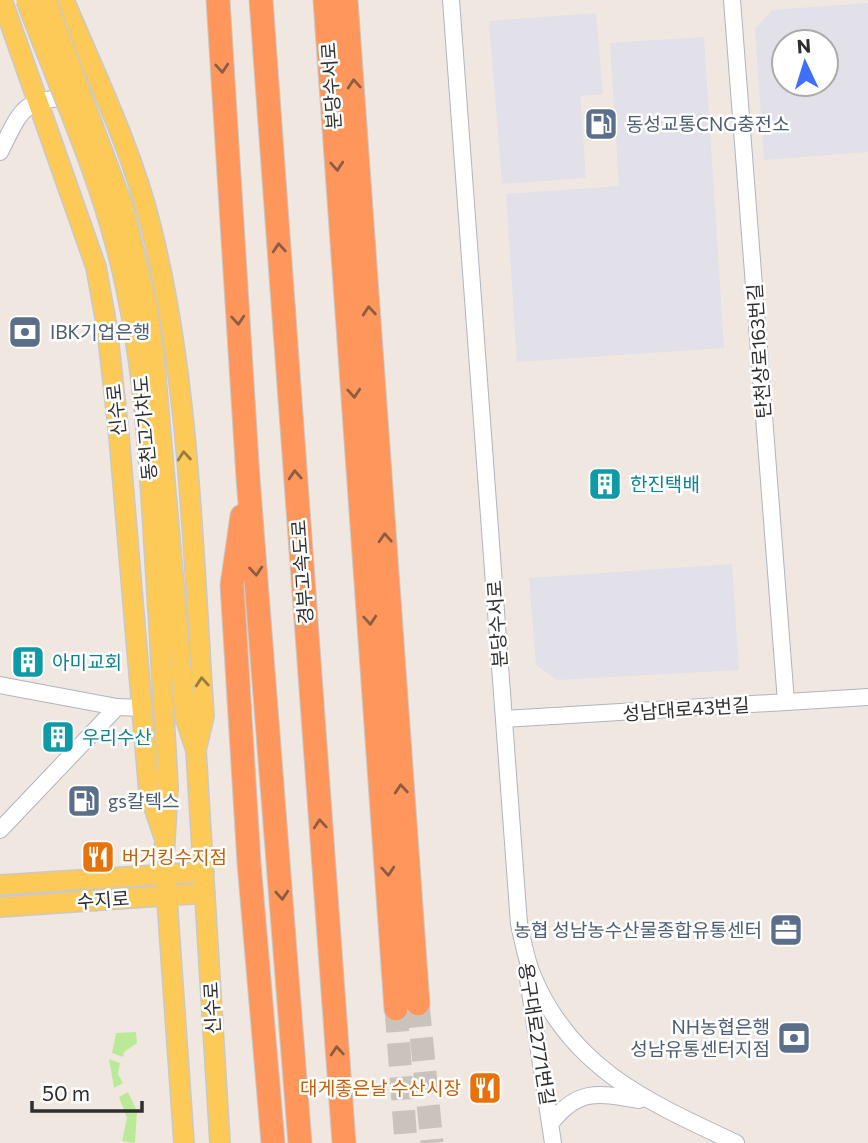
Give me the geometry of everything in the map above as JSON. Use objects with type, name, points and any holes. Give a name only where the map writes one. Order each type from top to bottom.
[{"type":"highway","points":[[218,0],[248,478],[300,1143]]},
{"type":"highway","name":"경부고속도로","points":[[261,0],[344,1143]]},
{"type":"highway","name":"분당수서로","points":[[326,0],[407,1007],[346,0]]},
{"type":"highway","points":[[248,478],[232,585],[249,863],[273,1143]]},
{"type":"main road","name":"신수로","points":[[2,0],[96,267],[107,328],[149,792],[163,834]]},
{"type":"main road","name":"동천고가차도","points":[[26,0],[107,214],[118,252],[136,345],[167,609],[185,717],[196,750],[204,872]]},
{"type":"main road","name":"동천고가차도","points":[[46,0],[122,206],[147,305],[154,355],[167,609],[169,787],[163,834],[166,874]]},
{"type":"main road","points":[[64,0],[103,94],[150,224],[169,308],[182,429],[204,716],[196,750]]},
{"type":"main road","name":"신수로","points":[[204,872],[220,1143]]},
{"type":"main road","name":"수지로","points":[[0,885],[204,872]]},
{"type":"main road","name":"신수로","points":[[166,874],[184,1143]]},
{"type":"main road","name":"수지로","points":[[0,907],[205,893]]},
{"type":"street","name":"분당수서로","points":[[451,0],[519,924],[532,973],[547,1005],[563,1029],[609,1075],[645,1101],[736,1143]]},
{"type":"street","name":"탄천상로163번길","points":[[732,0],[786,702]]},
{"type":"street","points":[[0,152],[18,118],[38,99],[103,94]]},
{"type":"street","points":[[0,685],[117,708],[142,708]]},
{"type":"street","name":"성남대로43번길","points":[[504,719],[868,697]]},
{"type":"street","points":[[0,830],[117,708]]},
{"type":"street","name":"용구대로2771번길","points":[[519,924],[554,1143]]},
{"type":"street","points":[[551,1123],[568,1103],[579,1097],[598,1094],[645,1101]]},
{"type":"shaded area","points":[[868,3],[868,152],[764,160],[755,29],[772,10]]},
{"type":"shaded area","points":[[596,13],[603,94],[580,96],[586,178],[502,184],[489,21]]},
{"type":"shaded area","points":[[704,37],[724,348],[517,362],[506,194],[619,186],[610,43]]},
{"type":"shaded area","points":[[732,564],[739,670],[557,680],[536,665],[529,578]]},
{"type":"green space","points":[[136,1032],[137,1043],[124,1052],[123,1057],[112,1053],[116,1033]]},
{"type":"green space","points":[[109,1059],[120,1063],[118,1074],[123,1083],[114,1088]]},
{"type":"green space","points":[[128,1092],[137,1111],[135,1143],[122,1141],[127,1118],[119,1097]]},
{"type":"tunnel","points":[[418,1004],[432,1143]]},
{"type":"tunnel","points":[[396,1009],[406,1143]]},
{"type":"place","name":"동성교통CNG충전소","points":[[601,124]]},
{"type":"place","name":"IBK기업은행","points":[[25,332]]},
{"type":"place","name":"한진택배","points":[[605,484]]},
{"type":"place","name":"아미교회","points":[[28,662]]},
{"type":"place","name":"우리수산","points":[[58,737]]},
{"type":"place","name":"gs칼텍스","points":[[84,801]]},
{"type":"place","name":"버거킹수지점","points":[[98,857]]},
{"type":"place","name":"농협 성남농수산물종합유통센터","points":[[786,930]]},
{"type":"place","name":"NH농협은행 성남유통센터지점","points":[[794,1038]]},
{"type":"place","name":"대게좋은날 수산시장","points":[[485,1088]]}]
